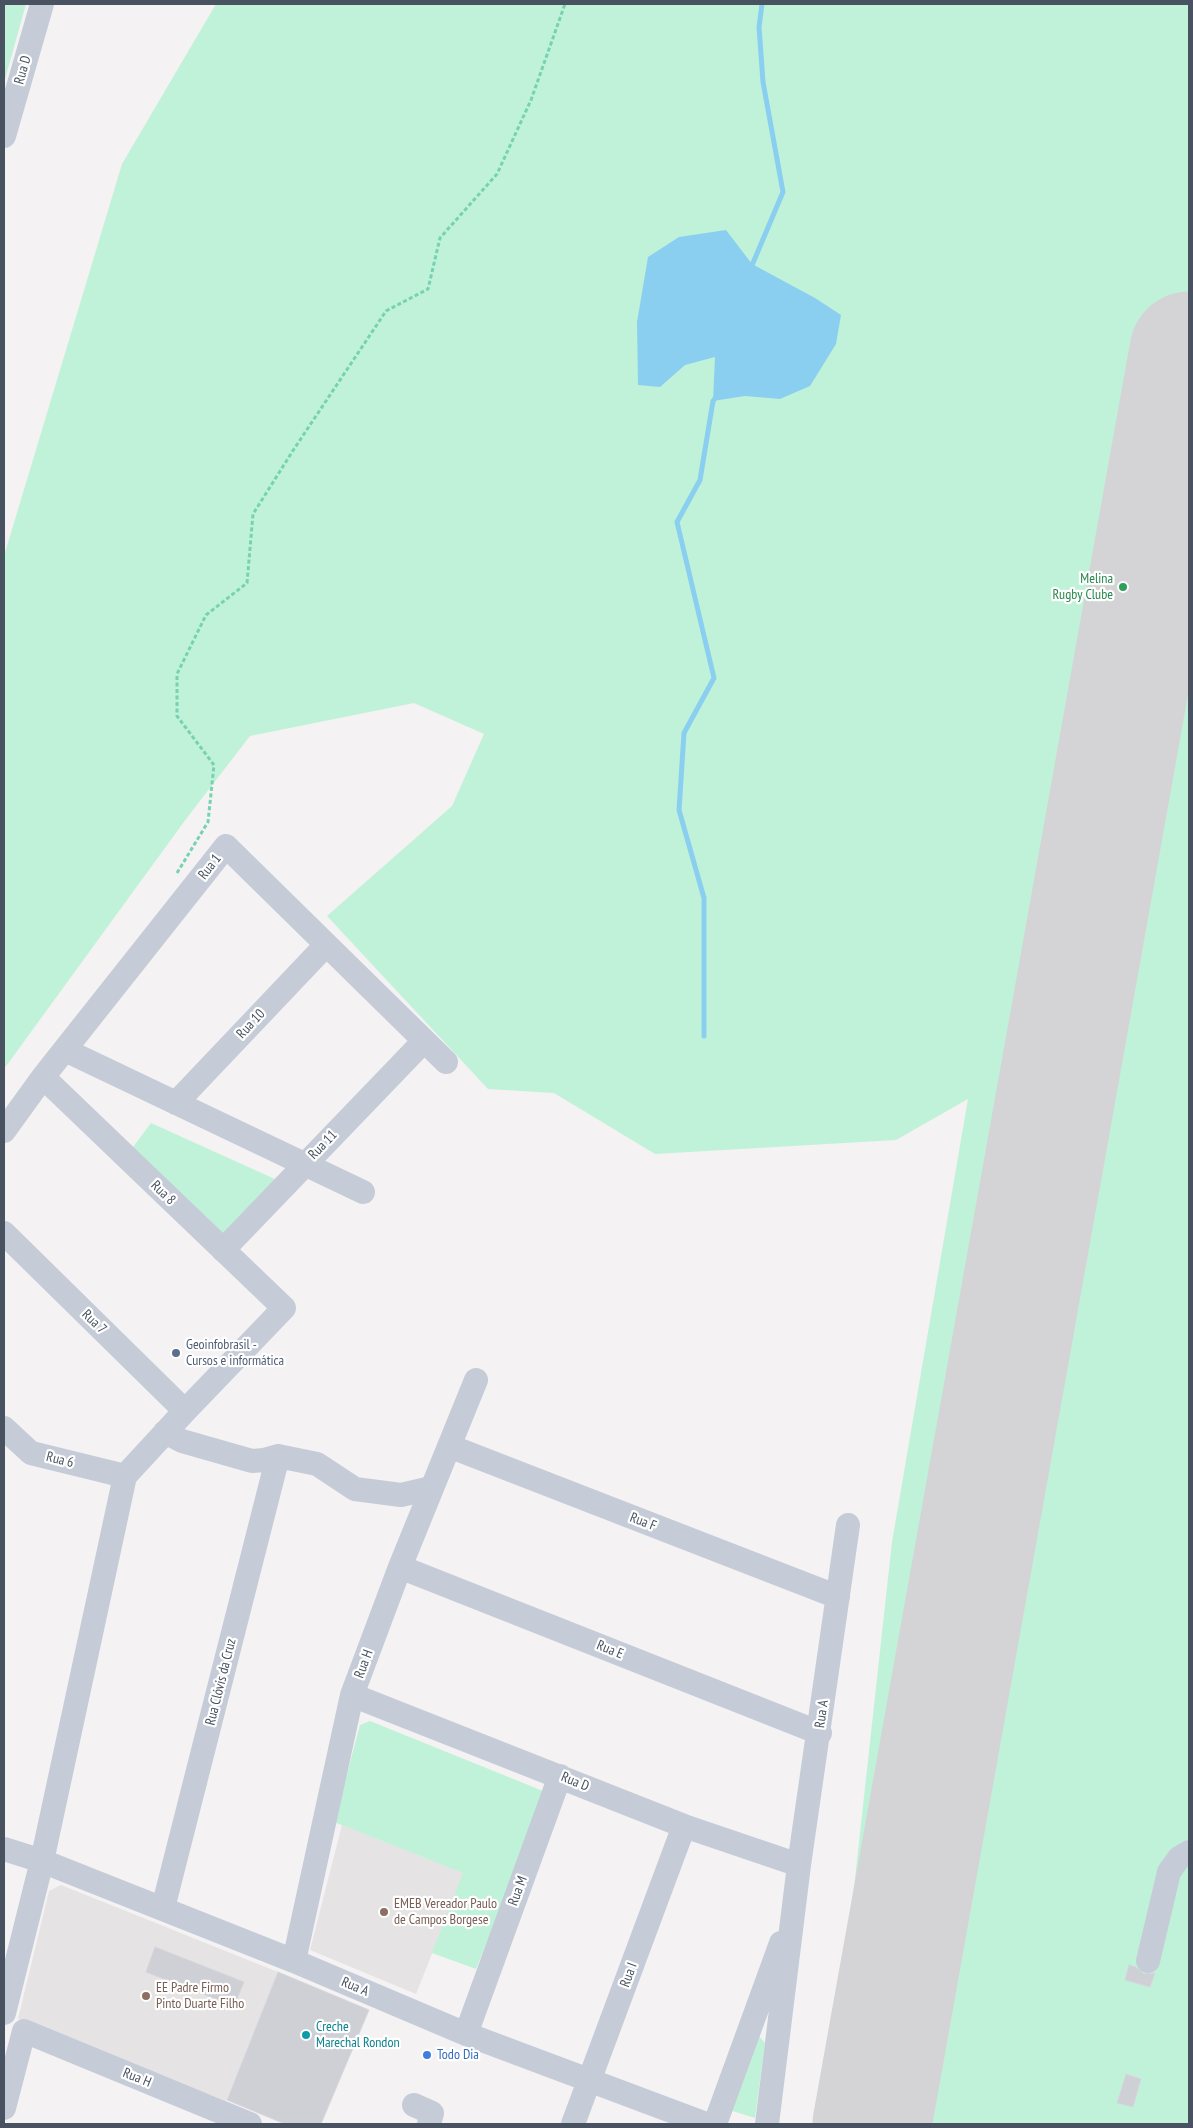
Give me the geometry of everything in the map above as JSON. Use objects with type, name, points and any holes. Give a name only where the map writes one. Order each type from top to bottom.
[{"type":"street","name":"Rua D","points":[[4,136],[42,4]]},
{"type":"street","name":"Rua 1","points":[[4,1131],[65,1050],[226,846],[446,1062]]},
{"type":"street","name":"Rua 10","points":[[176,1103],[326,945]]},
{"type":"street","name":"Rua 11","points":[[223,1250],[424,1041]]},
{"type":"street","points":[[65,1050],[363,1192]]},
{"type":"street","name":"Rua 8","points":[[44,1077],[284,1308],[185,1411]]},
{"type":"street","name":"Rua 7","points":[[4,1233],[185,1411]]},
{"type":"street","name":"Rua H","points":[[294,1961],[352,1695],[431,1488],[476,1380]]},
{"type":"street","points":[[4,2013],[42,1861],[125,1476],[185,1411]]},
{"type":"street","name":"Rua 6","points":[[4,1430],[31,1453],[125,1476]]},
{"type":"street","points":[[165,1432],[182,1442],[252,1461],[278,1456],[317,1464],[355,1489],[401,1495],[431,1488]]},
{"type":"street","name":"Rua F","points":[[448,1446],[838,1597]]},
{"type":"street","name":"Rua Clóvis da Cruz","points":[[163,1908],[278,1456]]},
{"type":"street","name":"Rua A","points":[[767,2124],[796,1902],[799,1865],[820,1733],[848,1526]]},
{"type":"street","name":"Rua E","points":[[400,1567],[820,1733]]},
{"type":"street","name":"Rua D","points":[[352,1695],[684,1826],[799,1865]]},
{"type":"street","name":"Rua M","points":[[466,2034],[560,1776]]},
{"type":"street","name":"Rua I","points":[[573,2124],[684,1826]]},
{"type":"street","name":"Rua A","points":[[4,1850],[42,1861],[163,1908],[466,2034],[706,2124]]},
{"type":"street","points":[[1148,1962],[1169,1872],[1179,1858],[1189,1852]]},
{"type":"street","name":"Rua A","points":[[715,2124],[796,1902]]},
{"type":"street","name":"Rua H","points":[[4,2108],[24,2031],[250,2124]]},
{"type":"street","points":[[414,2105],[432,2113],[429,2124]]},
{"type":"path","points":[[172,881],[208,822],[214,765],[177,716],[177,674],[206,615],[247,583],[253,514],[294,449],[386,311],[428,289],[440,238],[497,174],[531,100],[565,4]]},
{"type":"shaded area","name":"EMEB Vereador Paulo de Campos Borgese","points":[[342,1825],[464,1873],[416,1994],[310,1950]]},
{"type":"shaded area","name":"EE Padre Firmo Pinto Duarte Filho","points":[[61,1885],[278,1972],[226,2101],[18,2019],[49,1891]]},
{"type":"green space","points":[[4,4],[26,4],[4,83]]},
{"type":"green space","points":[[216,4],[1189,4],[1189,2124],[828,2124],[892,1542],[968,1099],[896,1140],[655,1154],[554,1093],[488,1089],[327,916],[452,806],[484,734],[414,703],[250,736],[186,819],[4,1069],[4,556],[122,164]]},
{"type":"green space","points":[[151,1123],[277,1180],[222,1239],[130,1151]]},
{"type":"green space","points":[[370,1721],[543,1791],[547,1797],[476,1969],[432,1953],[463,1873],[334,1822],[360,1725]]},
{"type":"green space","points":[[759,2036],[765,2043],[755,2118],[726,2109]]},
{"type":"water","points":[[726,230],[752,264],[815,298],[841,315],[836,344],[810,386],[780,399],[745,396],[713,401],[715,357],[685,365],[660,387],[638,385],[637,322],[648,257],[679,237]]},
{"type":"building","points":[[155,1947],[244,1982],[234,2006],[146,1972]]},
{"type":"building","points":[[1129,1965],[1136,1967],[1144,1974],[1155,1973],[1150,1987],[1125,1980]]},
{"type":"building","name":"Creche Marechal Rondon","points":[[278,1972],[369,2010],[321,2124],[285,2124],[227,2100]]},
{"type":"building","points":[[1126,2074],[1141,2079],[1133,2107],[1117,2103]]},
{"type":"waterway","points":[[750,270],[783,192],[763,82],[759,27],[762,4]]},
{"type":"waterway","points":[[704,1036],[704,898],[679,810],[684,733],[714,678],[677,522],[700,480],[713,401],[717,396]]},
{"type":"runway","points":[[872,2124],[1189,351]]},
{"type":"place","name":"Melina Rugby Clube","points":[[1123,587]]},
{"type":"place","name":"Geoinfobrasil - Cursos e informática","points":[[176,1353]]},
{"type":"place","name":"EMEB Vereador Paulo de Campos Borgese","points":[[384,1912]]},
{"type":"place","name":"EE Padre Firmo Pinto Duarte Filho","points":[[146,1996]]},
{"type":"place","name":"Creche Marechal Rondon","points":[[306,2035]]},
{"type":"place","name":"Todo Dia","points":[[427,2055]]}]
